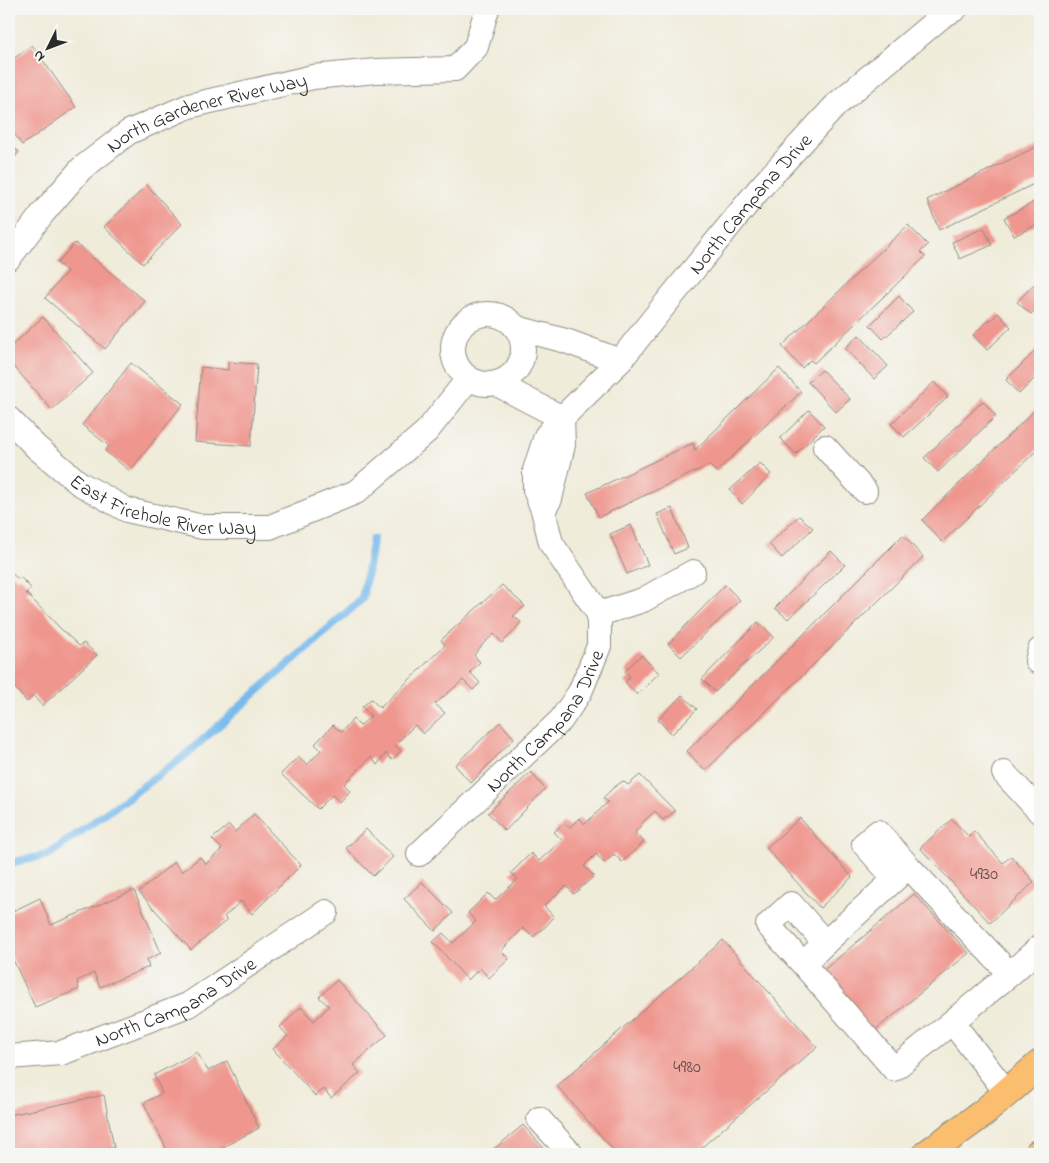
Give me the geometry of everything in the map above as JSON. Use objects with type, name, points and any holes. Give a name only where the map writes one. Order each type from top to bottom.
[{"type":"main road","points":[[927,1154],[982,1114],[1040,1064]]},
{"type":"street","name":"North Gardener River Way","points":[[9,258],[43,213],[81,169],[129,132],[188,106],[313,77],[376,71],[455,69],[476,47],[488,9]]},
{"type":"street","name":"North Campana Drive","points":[[419,854],[561,720],[580,692],[599,646],[599,614],[551,543],[543,510],[550,499],[563,445],[562,418],[620,361],[760,188],[837,104],[942,16],[955,9]]},
{"type":"street","points":[[482,314],[490,314],[508,320],[517,328],[524,344],[524,358],[518,370],[511,378],[497,384],[476,383],[468,379],[457,366],[453,352],[455,337],[464,323],[482,314]]},
{"type":"street","points":[[517,328],[566,341],[620,361]]},
{"type":"street","name":"East Firehole River Way","points":[[9,419],[36,447],[78,483],[127,510],[203,527],[270,527],[356,492],[427,432],[468,379]]},
{"type":"street","points":[[497,384],[562,418]]},
{"type":"street","points":[[825,447],[865,491]]},
{"type":"street","points":[[599,614],[643,600],[694,572]]},
{"type":"street","points":[[1004,773],[1040,812]]},
{"type":"street","points":[[803,964],[902,873],[1010,974]]},
{"type":"street","points":[[825,943],[790,904],[768,925],[894,1069],[1040,947]]},
{"type":"street","name":"North Campana Drive","points":[[9,1057],[61,1053],[188,1005],[326,912]]},
{"type":"street","points":[[952,1022],[1007,1093]]},
{"type":"street","points":[[539,1119],[571,1154]]},
{"type":"building","points":[[32,45],[76,107],[22,145],[9,126],[9,62]]},
{"type":"building","points":[[9,143],[19,152],[9,164]]},
{"type":"building","points":[[1040,145],[1040,181],[939,230],[927,200]]},
{"type":"building","points":[[147,185],[182,224],[143,264],[104,227]]},
{"type":"building","points":[[1040,199],[1040,223],[1014,236],[1004,218]]},
{"type":"building","points":[[908,225],[928,245],[920,252],[925,257],[814,363],[810,360],[802,368],[782,346]]},
{"type":"building","points":[[984,228],[992,245],[960,259],[952,242]]},
{"type":"building","points":[[75,243],[145,301],[105,349],[45,298],[67,271],[57,263]]},
{"type":"building","points":[[1040,278],[1040,305],[1031,314],[1017,302]]},
{"type":"building","points":[[899,296],[913,312],[883,339],[870,325]]},
{"type":"building","points":[[998,313],[1011,327],[987,350],[973,335]]},
{"type":"building","points":[[43,317],[93,373],[52,410],[9,361],[9,348]]},
{"type":"building","points":[[859,335],[888,366],[874,379],[845,348]]},
{"type":"building","points":[[1036,350],[1040,355],[1040,373],[1019,394],[1006,380]]},
{"type":"building","points":[[228,362],[257,364],[251,446],[195,442],[201,367],[228,370]]},
{"type":"building","points":[[131,363],[183,404],[130,471],[105,451],[109,446],[82,425]]},
{"type":"building","points":[[779,368],[801,392],[716,472],[709,465],[599,517],[587,493],[693,443],[695,450]]},
{"type":"building","points":[[822,370],[850,399],[836,412],[808,382]]},
{"type":"building","points":[[934,382],[948,397],[904,437],[891,424]]},
{"type":"building","points":[[983,401],[996,416],[938,472],[924,458]]},
{"type":"building","points":[[1040,405],[1040,447],[942,542],[922,520]]},
{"type":"building","points":[[809,410],[824,426],[796,454],[780,438]]},
{"type":"building","points":[[760,463],[771,474],[742,504],[730,490]]},
{"type":"building","points":[[672,508],[688,548],[674,554],[657,514]]},
{"type":"building","points":[[799,516],[813,528],[782,558],[769,544]]},
{"type":"building","points":[[631,525],[648,565],[627,574],[610,534]]},
{"type":"building","points":[[903,535],[923,557],[705,771],[687,751]]},
{"type":"building","points":[[831,551],[845,565],[788,619],[775,608]]},
{"type":"building","points":[[9,571],[18,579],[20,577],[31,588],[26,593],[60,628],[79,646],[84,643],[97,655],[42,706],[33,695],[27,702],[9,681]]},
{"type":"building","points":[[502,585],[525,606],[513,616],[521,622],[502,643],[494,634],[483,644],[474,655],[480,662],[470,672],[480,683],[473,690],[463,680],[435,704],[445,713],[423,734],[415,725],[395,745],[401,751],[392,760],[386,753],[377,765],[371,757],[344,784],[350,791],[340,802],[332,795],[318,809],[281,774],[298,757],[307,765],[321,750],[315,744],[333,725],[341,732],[353,719],[360,726],[371,716],[362,707],[371,699],[380,708],[445,645],[441,640]]},
{"type":"building","points":[[725,585],[740,600],[681,657],[668,644]]},
{"type":"building","points":[[758,622],[774,637],[715,692],[702,679]]},
{"type":"building","points":[[641,655],[659,673],[637,695],[625,682],[630,677],[625,671]]},
{"type":"building","points":[[682,695],[697,709],[672,734],[658,720]]},
{"type":"building","points":[[500,722],[514,738],[471,783],[455,765]]},
{"type":"building","points":[[531,772],[545,789],[505,831],[488,813]]},
{"type":"building","points":[[640,775],[675,811],[663,820],[655,811],[645,820],[635,833],[644,842],[622,862],[614,854],[604,863],[596,854],[584,866],[594,876],[574,894],[566,886],[544,906],[554,917],[546,926],[533,937],[523,928],[501,951],[509,959],[489,978],[480,968],[468,980],[433,942],[443,933],[453,943],[476,921],[468,913],[488,893],[495,900],[518,879],[511,873],[531,853],[539,861],[562,840],[554,832],[564,823],[570,827],[579,818],[585,824],[608,802],[603,798],[613,788],[623,781],[628,785]]},
{"type":"building","points":[[254,814],[301,865],[252,914],[241,901],[224,917],[227,920],[191,950],[139,892],[174,862],[182,872],[200,857],[206,864],[222,849],[212,839],[229,825],[235,832]]},
{"type":"building","points":[[800,818],[852,877],[820,908],[766,848]]},
{"type":"building","points":[[952,819],[969,837],[974,831],[1003,863],[1011,856],[1034,882],[990,923],[920,848]]},
{"type":"building","points":[[366,829],[393,857],[373,876],[346,848]]},
{"type":"building","points":[[422,882],[453,913],[435,931],[404,899]]},
{"type":"building","points":[[134,890],[161,953],[146,960],[149,967],[100,987],[94,973],[77,981],[79,989],[35,1007],[9,951],[9,931],[11,929],[9,913],[40,898],[51,925]]},
{"type":"building","points":[[914,894],[969,953],[873,1032],[819,974]]},
{"type":"building","points":[[723,940],[817,1047],[694,1154],[617,1154],[557,1086]]},
{"type":"building","points":[[337,980],[387,1035],[353,1065],[360,1073],[331,1098],[324,1089],[315,1096],[273,1049],[288,1036],[280,1027],[301,1007],[314,1021],[329,1006],[319,997]]},
{"type":"building","points":[[197,1052],[208,1071],[227,1061],[259,1128],[210,1154],[169,1154],[144,1103],[162,1093],[154,1075]]},
{"type":"building","points":[[104,1095],[114,1148],[59,1154],[9,1154],[9,1115]]},
{"type":"building","points":[[523,1125],[549,1154],[488,1154]]},
{"type":"waterway","points":[[9,863],[48,855],[182,758],[362,599],[373,539]]}]
